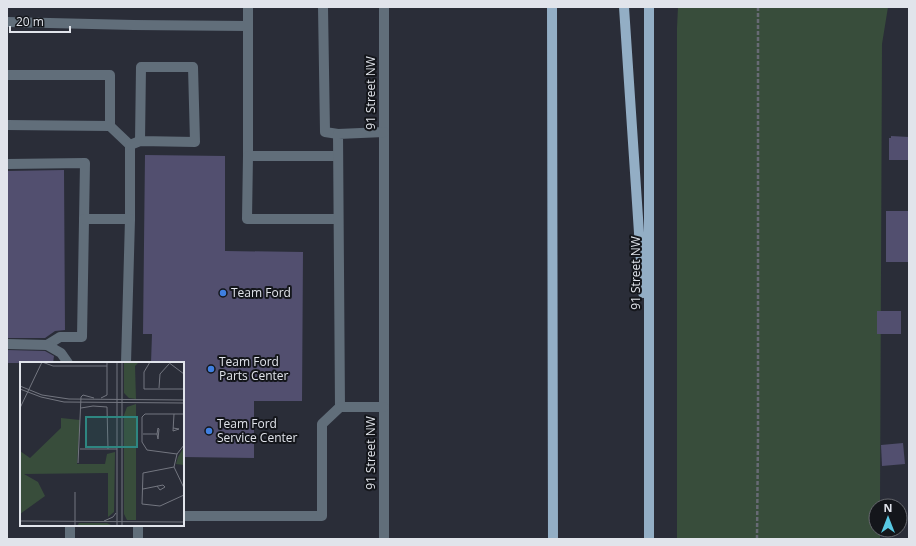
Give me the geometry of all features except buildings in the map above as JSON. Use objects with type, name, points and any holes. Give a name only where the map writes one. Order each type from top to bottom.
[{"type":"main road","points":[[552,7],[553,539]]},
{"type":"main road","points":[[624,7],[649,393]]},
{"type":"main road","name":"91 Street NW","points":[[649,539],[650,7]]},
{"type":"street","points":[[248,7],[248,219],[338,220]]},
{"type":"street","points":[[323,7],[325,132],[338,134],[384,132]]},
{"type":"street","name":"91 Street NW","points":[[384,7],[384,539]]},
{"type":"street","points":[[7,22],[248,26]]},
{"type":"street","points":[[130,145],[140,141],[195,142],[193,67],[141,67],[140,141]]},
{"type":"street","points":[[7,75],[110,75],[110,126]]},
{"type":"street","points":[[7,125],[110,126],[130,145],[130,220],[126,362]]},
{"type":"street","points":[[338,134],[340,407]]},
{"type":"street","points":[[248,156],[338,156]]},
{"type":"street","points":[[7,164],[85,162],[82,337],[60,337],[47,345]]},
{"type":"street","points":[[84,219],[130,220]]},
{"type":"street","points":[[7,344],[47,345],[61,353],[67,362]]},
{"type":"street","points":[[184,516],[322,516],[322,424],[340,407],[384,407]]},
{"type":"street","points":[[70,526],[70,539]]},
{"type":"street","points":[[138,526],[138,539]]},
{"type":"path","points":[[757,539],[758,7]]},
{"type":"green space","points":[[678,7],[888,7],[882,44],[880,498],[868,498],[868,538],[880,539],[677,539]]},
{"type":"place","name":"Team Ford","points":[[223,293]]},
{"type":"place","name":"Team Ford Parts Center","points":[[211,369]]},
{"type":"place","name":"Team Ford Service Center","points":[[209,431]]}]
